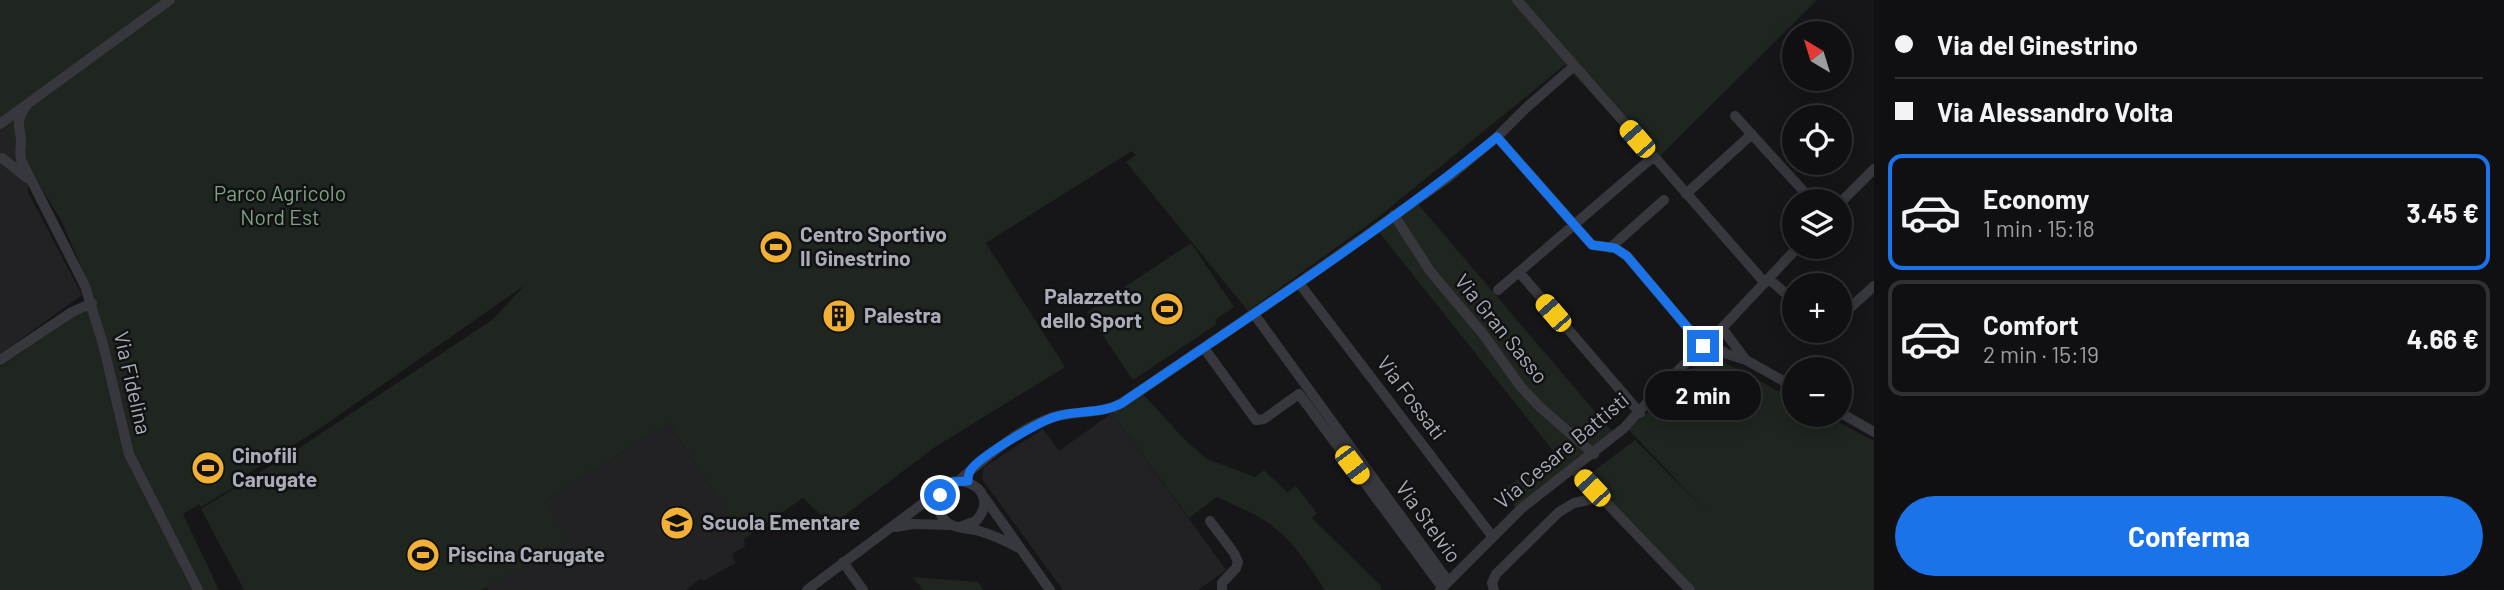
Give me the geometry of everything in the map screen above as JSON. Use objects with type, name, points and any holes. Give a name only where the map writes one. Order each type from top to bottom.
[{"type":"street","points":[[0,124],[170,0]]},
{"type":"street","points":[[1517,0],[1686,194],[1767,281],[1782,292]]},
{"type":"street","points":[[807,590],[961,479],[992,453],[1049,418],[1103,410],[1118,405],[1254,314],[1444,181],[1497,137],[1574,66]]},
{"type":"street","name":"Via Fidelina","points":[[26,105],[18,117],[20,160],[74,261],[92,303],[129,454],[198,590]]},
{"type":"street","points":[[1735,117],[1799,189]]},
{"type":"street","points":[[0,124],[13,127],[19,134]]},
{"type":"street","points":[[1686,194],[1752,134]]},
{"type":"street","points":[[1497,137],[1574,226],[1594,246],[1620,251],[1627,256],[1705,345],[1746,360],[1782,380]]},
{"type":"street","name":"Via Fidelina","points":[[1,158],[13,156],[20,147]]},
{"type":"street","points":[[1498,290],[1653,157]]},
{"type":"street","name":"Via Fidelina","points":[[1,158],[32,183]]},
{"type":"street","points":[[1852,191],[1874,169]]},
{"type":"street","points":[[1610,248],[1664,200]]},
{"type":"street","name":"Via Gran Sasso","points":[[1394,215],[1426,266],[1483,334],[1521,387],[1594,454]]},
{"type":"street","name":"Via Cesare Battisti","points":[[1443,586],[1529,502],[1594,454],[1640,413],[1669,379],[1787,259]]},
{"type":"street","points":[[1519,272],[1640,413]]},
{"type":"street","name":"Via Fossati","points":[[1299,283],[1492,536]]},
{"type":"street","points":[[1852,306],[1874,286]]},
{"type":"street","points":[[0,360],[72,312],[92,303]]},
{"type":"street","name":"Via Stelvio","points":[[1254,314],[1443,586]]},
{"type":"street","points":[[1722,328],[1746,360]]},
{"type":"street","points":[[1204,348],[1256,420],[1264,419],[1299,394],[1303,383]]},
{"type":"street","name":"Via Stelvio","points":[[1299,394],[1443,586]]},
{"type":"street","points":[[1852,419],[1874,431]]},
{"type":"street","points":[[1573,468],[1690,590]]},
{"type":"street","points":[[961,479],[980,491],[1050,590]]},
{"type":"street","points":[[961,479],[942,491],[937,504],[942,517],[956,526],[988,534],[1019,548]]},
{"type":"street","points":[[886,531],[910,524],[970,525],[981,515],[984,505],[980,491]]},
{"type":"street","points":[[1494,590],[1492,582],[1496,573],[1555,515],[1572,504],[1601,497]]},
{"type":"street","points":[[1210,521],[1238,562],[1222,583],[1222,590]]},
{"type":"street","points":[[844,562],[863,590]]},
{"type":"shaded area","points":[[0,51],[30,95],[28,192],[82,295],[0,354]]},
{"type":"shaded area","points":[[1112,413],[1226,570],[1198,590],[1063,590],[982,479],[984,467],[1043,429],[1059,451]]},
{"type":"shaded area","points":[[669,423],[744,539],[745,546],[732,554],[735,563],[703,581],[701,578],[686,590],[488,590],[486,587],[569,541],[545,501]]},
{"type":"green space","name":"Parco Agricolo Nord Est","points":[[0,0],[1817,0],[1796,21],[1782,21],[1782,35],[1654,162],[1565,65],[1376,219],[1248,311],[1126,162],[1136,155],[1132,151],[986,243],[1065,367],[935,447],[832,525],[803,498],[744,539],[669,423],[545,501],[570,541],[482,590],[244,590],[201,509],[296,450],[492,320],[525,285],[325,425],[241,478],[242,482],[201,507],[199,504],[183,514],[219,590],[0,590],[0,367],[96,301],[61,220],[12,141],[7,123],[0,116]]},
{"type":"green space","points":[[1418,204],[1616,436],[1519,511],[1502,491],[1554,452],[1379,232]]},
{"type":"green space","points":[[1191,243],[1234,307],[1215,320],[1217,324],[1133,380],[1087,312]]},
{"type":"green space","points":[[1706,353],[1782,393],[1782,427],[1848,427],[1874,441],[1874,590],[1694,590],[1586,477],[1635,440],[1706,511],[1628,429],[1664,399]]},
{"type":"green space","points":[[1142,393],[1186,441],[1207,459],[1255,477],[1264,470],[1287,492],[1296,486],[1317,513],[1312,518],[1381,586],[1381,590],[1325,590],[1299,553],[1276,529],[1255,515],[1217,497],[1189,518],[1112,413]]},
{"type":"green space","points":[[913,577],[978,582],[984,590],[923,590]]},
{"type":"place","name":"Centro Sportivo Il Ginestrino","points":[[776,247]]},
{"type":"place","name":"Palazzetto dello Sport","points":[[1167,309]]},
{"type":"place","name":"Palestra","points":[[839,316]]},
{"type":"place","name":"Cinofili Carugate","points":[[208,468]]},
{"type":"place","name":"Scuola Ementare","points":[[677,523]]},
{"type":"place","name":"Piscina Carugate","points":[[423,555]]},
{"type":"route","points":[[940,495],[948,484],[968,481],[969,471],[979,461],[1043,421],[1067,414],[1107,410],[1122,403],[1433,189],[1497,137],[1592,245],[1615,248],[1627,256],[1703,346]]}]
